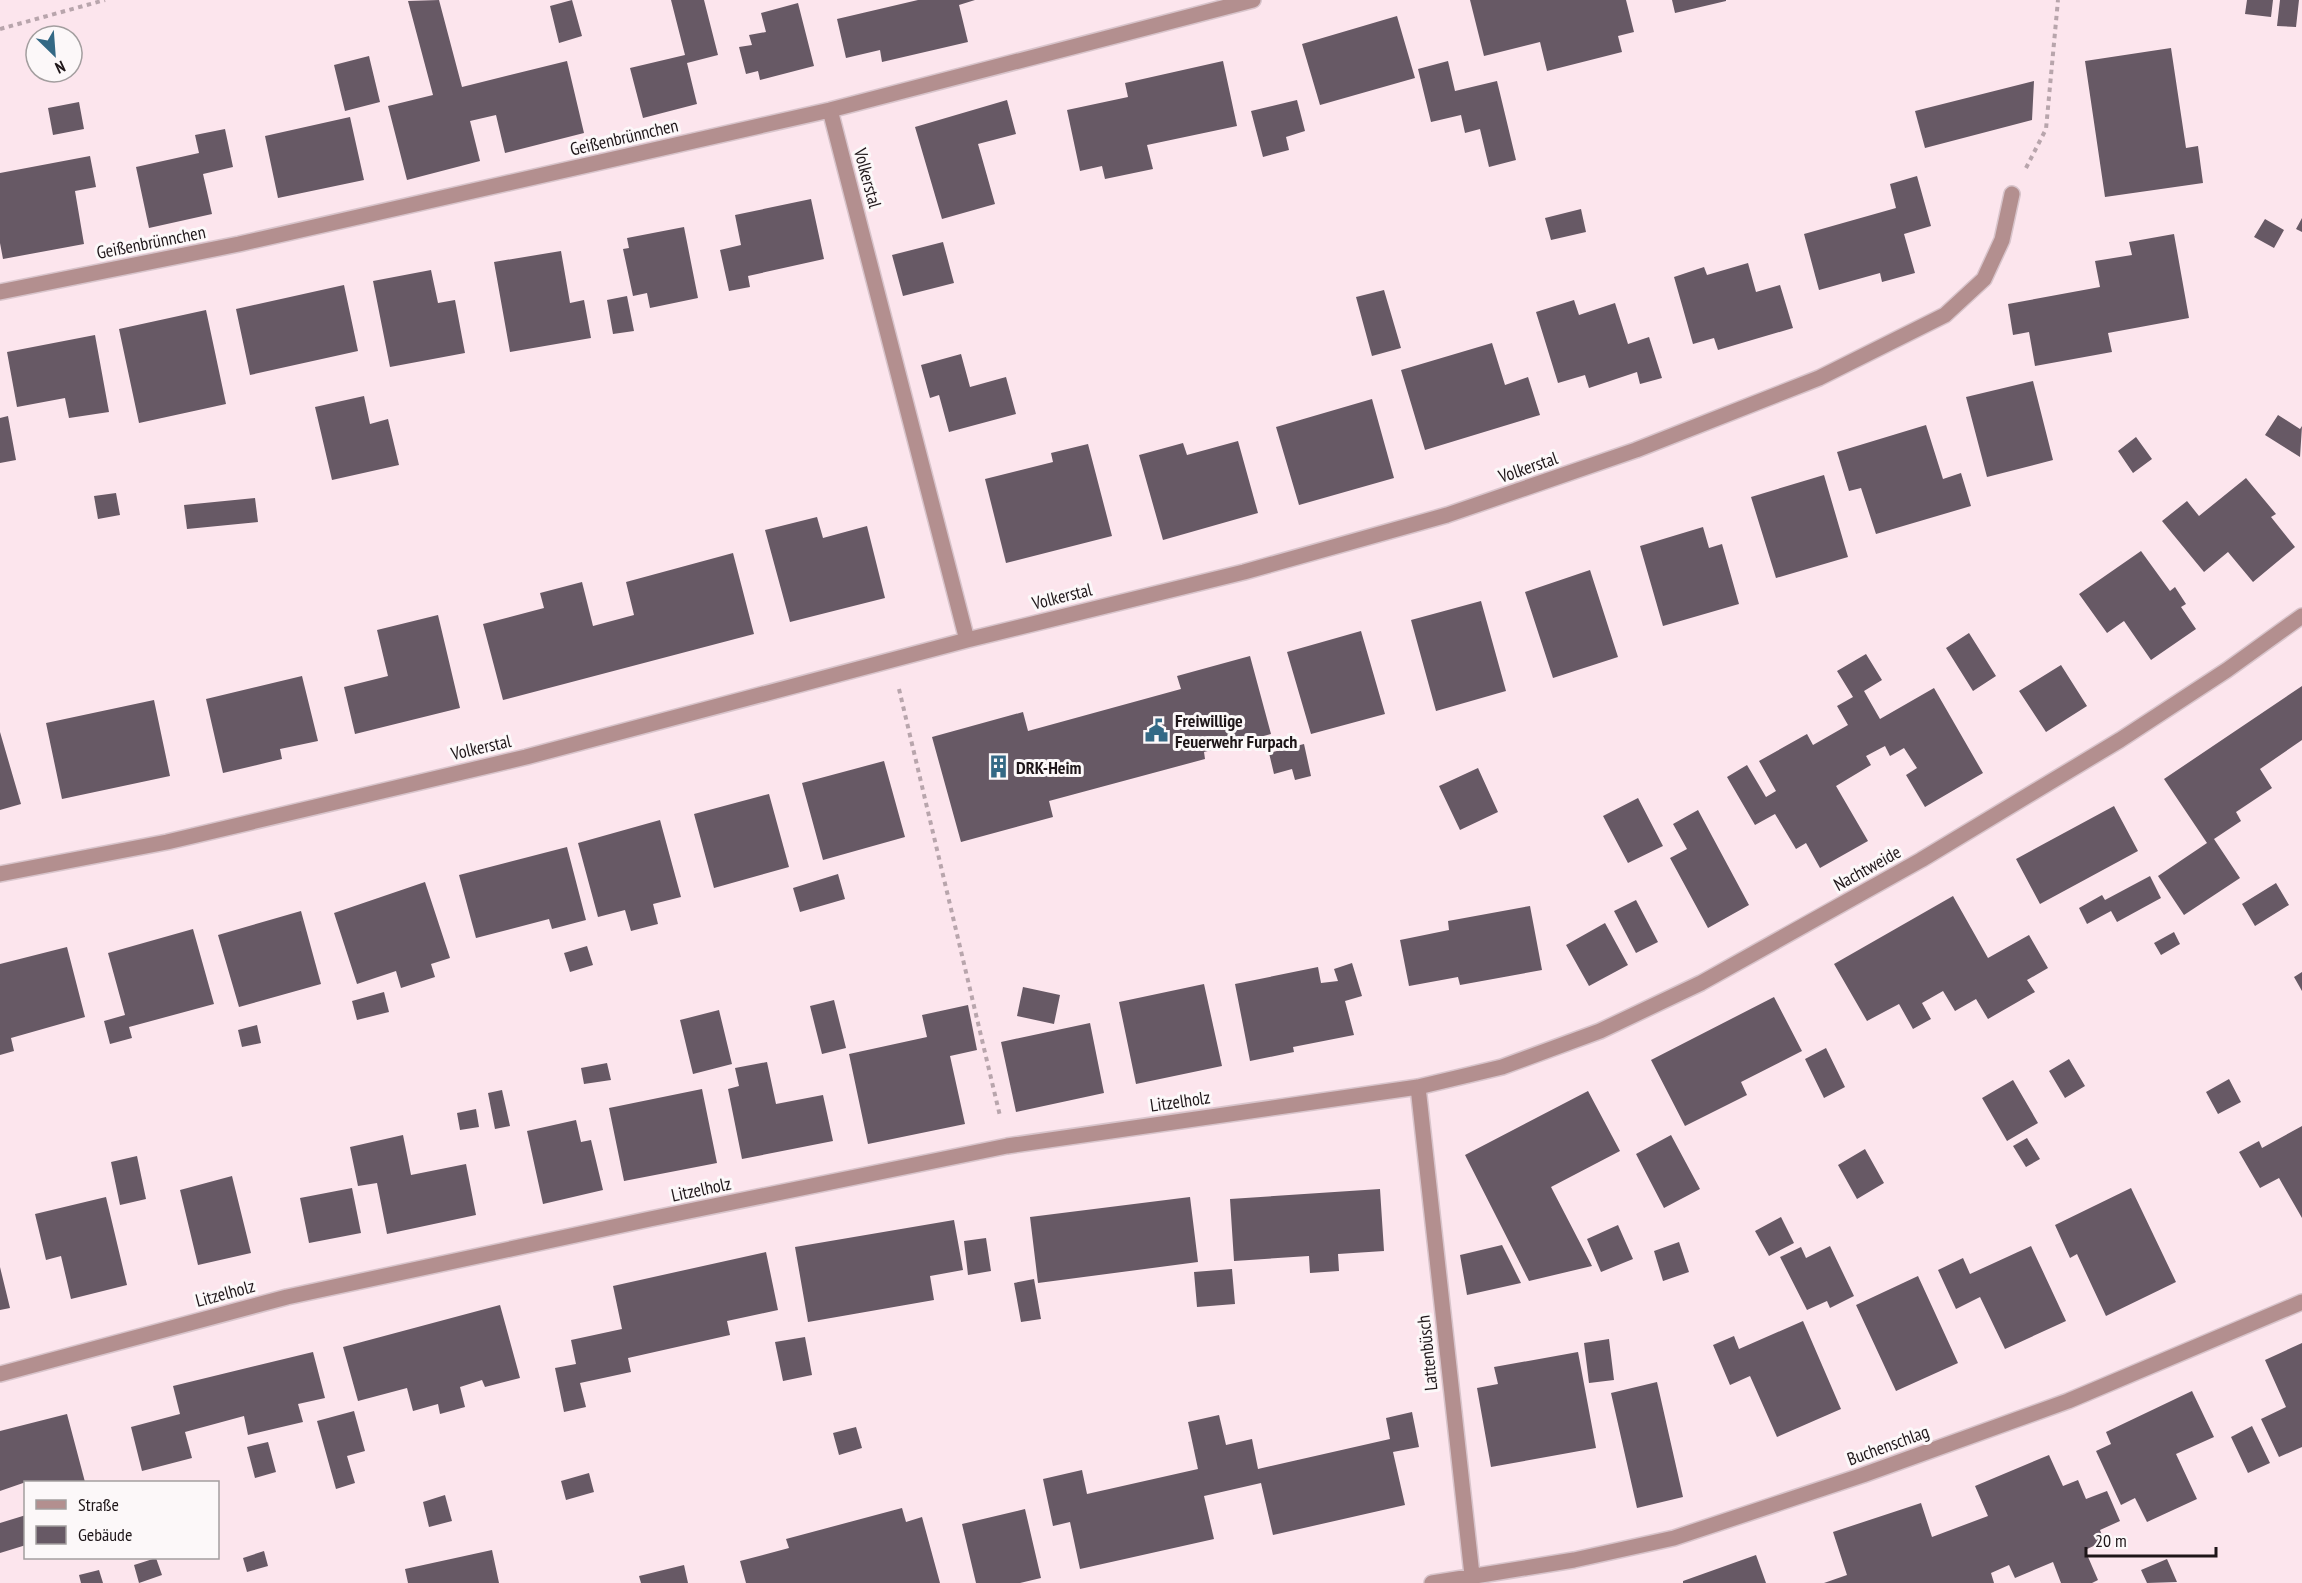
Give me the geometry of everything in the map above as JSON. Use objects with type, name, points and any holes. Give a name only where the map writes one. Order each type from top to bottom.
[{"type":"street","name":"Geißenbrünnchen","points":[[0,292],[239,244],[830,110],[1253,0]]},
{"type":"street","name":"Volkerstal","points":[[830,110],[967,640]]},
{"type":"street","name":"Volkerstal","points":[[0,874],[167,842],[503,762],[967,640],[1244,572],[1447,515],[1636,450],[1819,378],[1945,315],[1984,279],[2002,240],[2012,194]]},
{"type":"street","name":"Nachtweide","points":[[1418,1086],[1502,1067],[1600,1030],[1701,982],[1921,860],[2120,740],[2227,670],[2302,616]]},
{"type":"street","name":"Litzelholz","points":[[0,1374],[287,1297],[1006,1146],[1418,1086]]},
{"type":"street","name":"Lattenbüsch","points":[[1418,1086],[1472,1575]]},
{"type":"street","name":"Buchenschlag","points":[[1472,1575],[1574,1560],[1674,1538],[1863,1475],[2068,1401],[2302,1302]]},
{"type":"street","points":[[1432,1583],[1472,1575]]},
{"type":"path","points":[[0,29],[105,0]]},
{"type":"path","points":[[2012,194],[2046,129],[2058,0]]},
{"type":"path","points":[[892,660],[1006,1146]]},
{"type":"building","points":[[439,0],[462,87],[567,61],[584,133],[505,153],[496,115],[470,121],[480,161],[407,180],[388,106],[433,95],[408,1]]},
{"type":"building","points":[[572,0],[582,36],[559,43],[550,6]]},
{"type":"building","points":[[671,0],[704,0],[718,55],[687,63],[697,104],[643,118],[630,68],[685,55]]},
{"type":"building","points":[[918,0],[975,0],[959,5],[968,42],[882,62],[880,50],[846,58],[837,19]]},
{"type":"building","points":[[1470,0],[1626,0],[1634,32],[1618,36],[1622,52],[1547,71],[1540,42],[1484,56]]},
{"type":"building","points":[[1672,0],[1726,0],[1726,1],[1675,13]]},
{"type":"building","points":[[2247,0],[2273,0],[2271,17],[2245,14]]},
{"type":"building","points":[[2280,0],[2299,0],[2296,27],[2277,26]]},
{"type":"building","points":[[798,3],[814,66],[760,80],[758,71],[746,74],[739,47],[752,45],[749,35],[766,32],[761,13]]},
{"type":"building","points":[[1397,16],[1415,78],[1320,105],[1302,44]]},
{"type":"building","points":[[2171,48],[2186,148],[2198,146],[2203,183],[2105,197],[2085,61]]},
{"type":"building","points":[[369,56],[380,102],[345,111],[334,65]]},
{"type":"building","points":[[1223,61],[1237,126],[1147,145],[1153,169],[1105,179],[1102,166],[1080,171],[1067,110],[1128,97],[1125,83]]},
{"type":"building","points":[[1448,61],[1455,91],[1497,81],[1516,160],[1489,167],[1480,129],[1465,133],[1461,115],[1431,122],[1418,69]]},
{"type":"building","points":[[2034,81],[2032,120],[1925,148],[1915,111]]},
{"type":"building","points":[[1007,100],[1016,134],[978,144],[995,204],[942,219],[915,127]]},
{"type":"building","points":[[1297,100],[1305,131],[1286,137],[1289,150],[1263,157],[1251,111]]},
{"type":"building","points":[[79,102],[84,129],[53,135],[48,108]]},
{"type":"building","points":[[350,117],[364,180],[278,198],[265,136]]},
{"type":"building","points":[[225,129],[233,167],[203,174],[212,214],[149,228],[136,167],[199,153],[195,135]]},
{"type":"building","points":[[90,156],[96,187],[75,191],[84,244],[3,259],[0,243],[0,173]]},
{"type":"building","points":[[1917,176],[1931,226],[1904,234],[1915,273],[1882,282],[1880,273],[1819,290],[1804,234],[1896,208],[1890,184]]},
{"type":"building","points":[[811,199],[824,259],[748,276],[750,287],[729,291],[720,250],[741,245],[735,215]]},
{"type":"building","points":[[1581,209],[1586,232],[1551,240],[1545,218]]},
{"type":"building","points":[[2302,218],[2302,232],[2296,229]]},
{"type":"building","points":[[2265,219],[2284,230],[2274,248],[2254,237]]},
{"type":"building","points":[[684,227],[698,298],[650,308],[647,293],[633,296],[623,249],[629,248],[627,238]]},
{"type":"building","points":[[2174,234],[2189,318],[2108,333],[2112,352],[2035,366],[2029,332],[2013,335],[2008,304],[2100,287],[2095,261],[2132,255],[2129,242]]},
{"type":"building","points":[[943,242],[954,283],[903,296],[892,255]]},
{"type":"building","points":[[561,251],[570,303],[584,300],[591,338],[510,352],[494,262]]},
{"type":"building","points":[[1748,263],[1756,292],[1780,285],[1793,328],[1718,350],[1714,338],[1693,344],[1674,277],[1704,267],[1707,275]]},
{"type":"building","points":[[431,270],[438,303],[455,300],[465,353],[390,367],[373,281]]},
{"type":"building","points":[[344,285],[358,351],[250,375],[236,309]]},
{"type":"building","points":[[1384,290],[1401,348],[1372,356],[1356,297]]},
{"type":"building","points":[[627,296],[634,331],[613,334],[607,300]]},
{"type":"building","points":[[1574,300],[1579,315],[1615,303],[1628,344],[1649,337],[1662,378],[1640,384],[1637,372],[1589,388],[1585,375],[1558,383],[1536,312]]},
{"type":"building","points":[[206,310],[226,404],[139,423],[119,329]]},
{"type":"building","points":[[95,335],[109,412],[69,418],[65,398],[17,407],[7,352]]},
{"type":"building","points":[[1492,343],[1505,385],[1528,377],[1540,415],[1425,450],[1401,370]]},
{"type":"building","points":[[961,354],[970,387],[1006,377],[1016,414],[949,432],[939,395],[930,398],[921,365]]},
{"type":"building","points":[[2033,381],[2053,460],[1987,477],[1966,397]]},
{"type":"building","points":[[364,396],[370,424],[388,419],[399,465],[332,480],[315,407]]},
{"type":"building","points":[[1372,399],[1394,478],[1299,505],[1276,427]]},
{"type":"building","points":[[2278,415],[2300,429],[2302,426],[2300,457],[2265,435]]},
{"type":"building","points":[[8,416],[16,460],[0,463],[0,418]]},
{"type":"building","points":[[1926,425],[1943,479],[1961,473],[1971,506],[1876,534],[1861,488],[1849,491],[1837,452]]},
{"type":"building","points":[[2136,437],[2152,459],[2133,473],[2118,451]]},
{"type":"building","points":[[1238,441],[1258,513],[1163,540],[1139,455],[1183,443],[1187,455]]},
{"type":"building","points":[[1088,444],[1112,536],[1006,563],[985,479],[1053,462],[1051,453]]},
{"type":"building","points":[[1824,475],[1848,557],[1776,578],[1751,497]]},
{"type":"building","points":[[2246,478],[2276,514],[2271,517],[2295,547],[2253,582],[2228,552],[2204,572],[2162,521],[2187,501],[2199,516]]},
{"type":"building","points":[[116,493],[120,515],[98,519],[94,496]]},
{"type":"building","points":[[255,498],[258,522],[187,529],[184,505]]},
{"type":"building","points":[[817,517],[823,538],[867,526],[885,598],[790,622],[765,530]]},
{"type":"building","points":[[1703,527],[1709,548],[1722,544],[1739,604],[1663,626],[1640,546]]},
{"type":"building","points":[[2141,551],[2170,591],[2175,587],[2186,604],[2181,607],[2196,629],[2151,660],[2124,621],[2107,633],[2079,594]]},
{"type":"building","points":[[733,553],[754,634],[503,700],[483,624],[544,608],[540,593],[582,582],[593,626],[634,615],[626,582]]},
{"type":"building","points":[[1590,570],[1618,657],[1553,678],[1525,592]]},
{"type":"building","points":[[1481,601],[1506,691],[1436,711],[1411,620]]},
{"type":"building","points":[[438,615],[460,708],[355,734],[344,687],[388,676],[377,630]]},
{"type":"building","points":[[1361,631],[1385,714],[1311,734],[1287,652]]},
{"type":"building","points":[[1969,633],[1996,676],[1973,691],[1946,648]]},
{"type":"building","points":[[1866,654],[1882,680],[1864,691],[1880,719],[1934,688],[1983,773],[1925,807],[1906,775],[1917,768],[1904,748],[1890,756],[1885,746],[1866,756],[1871,765],[1836,786],[1868,841],[1820,868],[1806,843],[1796,849],[1775,814],[1755,825],[1727,777],[1747,765],[1766,797],[1776,791],[1759,761],[1807,734],[1813,745],[1848,725],[1837,706],[1853,697],[1837,671]]},
{"type":"building","points":[[1250,656],[1271,734],[1204,752],[1205,759],[1049,801],[1053,817],[961,842],[932,737],[1023,712],[1028,731],[1181,689],[1177,676]]},
{"type":"building","points":[[2061,665],[2087,706],[2046,732],[2019,691]]},
{"type":"building","points":[[302,676],[318,741],[280,749],[282,759],[223,773],[206,699]]},
{"type":"building","points":[[2302,686],[2302,740],[2260,769],[2272,788],[2236,812],[2241,821],[2214,839],[2240,878],[2184,915],[2158,876],[2207,843],[2164,779]]},
{"type":"building","points":[[154,700],[170,776],[62,799],[46,723]]},
{"type":"building","points":[[0,732],[21,804],[0,810]]},
{"type":"building","points":[[1304,744],[1311,776],[1295,780],[1292,769],[1274,774],[1269,753]]},
{"type":"building","points":[[884,761],[905,837],[823,860],[802,783]]},
{"type":"building","points":[[1478,768],[1498,812],[1460,830],[1439,786]]},
{"type":"building","points":[[769,794],[789,867],[714,888],[694,814]]},
{"type":"building","points":[[1638,798],[1663,846],[1628,863],[1603,816]]},
{"type":"building","points":[[2114,806],[2138,851],[2040,904],[2016,859]]},
{"type":"building","points":[[1698,810],[1749,905],[1708,928],[1670,858],[1687,849],[1673,824]]},
{"type":"building","points":[[660,820],[681,897],[653,904],[658,924],[631,931],[625,910],[598,917],[578,843]]},
{"type":"building","points":[[567,847],[586,920],[552,929],[549,919],[476,938],[459,875]]},
{"type":"building","points":[[838,874],[845,899],[800,912],[793,888]]},
{"type":"building","points":[[2150,876],[2161,898],[2117,922],[2111,911],[2087,924],[2079,908],[2102,895],[2105,900]]},
{"type":"building","points":[[425,882],[450,958],[431,964],[435,977],[401,988],[396,971],[357,984],[334,913]]},
{"type":"building","points":[[2276,883],[2289,905],[2255,926],[2242,904]]},
{"type":"building","points":[[1953,896],[1988,958],[2029,935],[2048,968],[2027,980],[2035,992],[1988,1019],[1976,999],[1955,1011],[1943,991],[1922,1003],[1931,1019],[1913,1029],[1899,1004],[1867,1021],[1834,964]]},
{"type":"building","points":[[1636,900],[1658,942],[1636,953],[1614,911]]},
{"type":"building","points":[[1530,906],[1542,970],[1460,985],[1458,977],[1409,986],[1400,940],[1449,930],[1448,921]]},
{"type":"building","points":[[301,911],[321,984],[239,1007],[218,935]]},
{"type":"building","points":[[1605,923],[1628,965],[1589,986],[1566,945]]},
{"type":"building","points":[[193,929],[214,1004],[129,1027],[132,1038],[110,1044],[104,1021],[125,1015],[108,953]]},
{"type":"building","points":[[2174,932],[2180,944],[2161,955],[2154,943]]},
{"type":"building","points":[[587,946],[593,965],[570,972],[564,953]]},
{"type":"building","points":[[67,947],[85,1017],[11,1038],[14,1051],[0,1055],[0,964]]},
{"type":"building","points":[[1352,963],[1362,996],[1345,1001],[1354,1035],[1293,1047],[1294,1052],[1250,1061],[1235,984],[1318,967],[1321,983],[1338,981],[1334,969]]},
{"type":"building","points":[[2302,972],[2302,991],[2294,977]]},
{"type":"building","points":[[1204,984],[1222,1066],[1136,1084],[1119,1002]]},
{"type":"building","points":[[1023,987],[1060,995],[1054,1024],[1017,1016]]},
{"type":"building","points":[[384,992],[389,1012],[357,1020],[352,1001]]},
{"type":"building","points":[[1774,997],[1802,1051],[1741,1082],[1747,1095],[1685,1126],[1651,1060]]},
{"type":"building","points":[[834,1000],[846,1048],[822,1054],[810,1006]]},
{"type":"building","points":[[968,1005],[977,1050],[950,1056],[965,1124],[868,1144],[849,1054],[927,1037],[922,1015]]},
{"type":"building","points":[[719,1010],[732,1064],[693,1074],[680,1020]]},
{"type":"building","points":[[1090,1023],[1104,1093],[1016,1112],[1001,1042]]},
{"type":"building","points":[[257,1025],[261,1043],[242,1047],[238,1030]]},
{"type":"building","points":[[1826,1048],[1845,1087],[1824,1098],[1805,1059]]},
{"type":"building","points":[[2069,1059],[2085,1086],[2065,1098],[2049,1071]]},
{"type":"building","points":[[767,1062],[776,1104],[823,1095],[833,1141],[742,1159],[728,1089],[739,1086],[735,1068]]},
{"type":"building","points":[[607,1063],[611,1080],[584,1084],[581,1068]]},
{"type":"building","points":[[2229,1079],[2241,1102],[2218,1114],[2206,1092]]},
{"type":"building","points":[[2013,1080],[2038,1123],[2007,1141],[1982,1098]]},
{"type":"building","points":[[702,1089],[717,1163],[624,1181],[609,1108]]},
{"type":"building","points":[[502,1090],[510,1126],[495,1129],[488,1093]]},
{"type":"building","points":[[1588,1091],[1620,1151],[1551,1187],[1592,1266],[1529,1281],[1465,1155]]},
{"type":"building","points":[[476,1109],[479,1127],[460,1130],[457,1113]]},
{"type":"building","points":[[576,1120],[581,1142],[591,1140],[603,1190],[543,1204],[527,1131]]},
{"type":"building","points":[[2302,1126],[2302,1218],[2279,1178],[2260,1188],[2239,1152],[2259,1141],[2262,1148]]},
{"type":"building","points":[[403,1135],[411,1175],[466,1164],[476,1215],[387,1234],[377,1183],[358,1186],[350,1147]]},
{"type":"building","points":[[1671,1135],[1700,1189],[1664,1208],[1636,1154]]},
{"type":"building","points":[[2027,1138],[2040,1159],[2026,1167],[2013,1146]]},
{"type":"building","points":[[1865,1149],[1884,1183],[1857,1199],[1838,1165]]},
{"type":"building","points":[[137,1156],[146,1199],[120,1205],[111,1162]]},
{"type":"building","points":[[232,1176],[251,1253],[198,1265],[180,1190]]},
{"type":"building","points":[[352,1188],[361,1233],[309,1243],[300,1198]]},
{"type":"building","points":[[2131,1188],[2176,1282],[2106,1316],[2077,1254],[2070,1258],[2055,1225]]},
{"type":"building","points":[[1380,1189],[1384,1251],[1338,1254],[1339,1271],[1310,1273],[1309,1256],[1234,1261],[1230,1199]]},
{"type":"building","points":[[106,1197],[127,1285],[71,1299],[61,1256],[46,1260],[35,1214]]},
{"type":"building","points":[[1190,1197],[1198,1262],[1038,1283],[1030,1217]]},
{"type":"building","points":[[1781,1217],[1794,1243],[1769,1256],[1755,1231]]},
{"type":"building","points":[[954,1220],[963,1270],[930,1276],[934,1300],[808,1322],[795,1247]]},
{"type":"building","points":[[1618,1225],[1633,1259],[1601,1272],[1587,1239]]},
{"type":"building","points":[[986,1238],[991,1271],[968,1275],[964,1241]]},
{"type":"building","points":[[1679,1242],[1689,1272],[1663,1281],[1654,1251]]},
{"type":"building","points":[[1502,1245],[1521,1283],[1467,1295],[1460,1255]]},
{"type":"building","points":[[1830,1246],[1854,1296],[1830,1308],[1827,1301],[1807,1310],[1780,1257],[1801,1247],[1806,1258]]},
{"type":"building","points":[[2031,1246],[2066,1321],[2005,1349],[1980,1297],[1956,1309],[1938,1270],[1963,1258],[1970,1274]]},
{"type":"building","points":[[766,1252],[778,1310],[727,1321],[730,1335],[628,1358],[631,1372],[580,1383],[586,1407],[564,1412],[555,1368],[576,1364],[571,1340],[622,1329],[613,1286]]},
{"type":"building","points":[[0,1267],[10,1308],[0,1310]]},
{"type":"building","points":[[1232,1269],[1235,1304],[1197,1307],[1194,1272]]},
{"type":"building","points":[[1918,1276],[1958,1363],[1896,1391],[1856,1305]]},
{"type":"building","points":[[1034,1279],[1041,1319],[1021,1322],[1014,1283]]},
{"type":"building","points":[[500,1305],[520,1378],[485,1387],[482,1380],[460,1387],[465,1407],[440,1414],[438,1404],[413,1411],[407,1388],[358,1401],[343,1347]]},
{"type":"building","points":[[1803,1321],[1841,1409],[1777,1437],[1750,1376],[1730,1385],[1713,1345],[1734,1336],[1739,1349]]},
{"type":"building","points":[[805,1337],[812,1375],[783,1381],[775,1342]]},
{"type":"building","points":[[1609,1339],[1614,1380],[1589,1383],[1584,1343]]},
{"type":"building","points":[[2302,1343],[2302,1447],[2279,1457],[2261,1419],[2286,1407],[2265,1360]]},
{"type":"building","points":[[313,1352],[325,1398],[298,1404],[303,1422],[248,1435],[244,1416],[185,1432],[192,1458],[142,1471],[131,1427],[180,1414],[173,1386]]},
{"type":"building","points":[[1578,1352],[1596,1448],[1491,1467],[1477,1388],[1498,1384],[1494,1367]]},
{"type":"building","points":[[1657,1382],[1683,1497],[1637,1508],[1611,1393]]},
{"type":"building","points":[[2192,1391],[2214,1437],[2176,1454],[2197,1499],[2147,1522],[2135,1498],[2121,1505],[2096,1451],[2111,1444],[2106,1432]]},
{"type":"building","points":[[354,1411],[365,1451],[347,1456],[355,1483],[336,1489],[317,1421]]},
{"type":"building","points":[[1412,1412],[1419,1447],[1393,1452],[1405,1505],[1273,1535],[1261,1483],[1204,1496],[1214,1539],[1080,1569],[1070,1522],[1053,1526],[1043,1479],[1082,1470],[1087,1494],[1198,1469],[1188,1422],[1219,1415],[1226,1445],[1252,1439],[1258,1469],[1390,1439],[1386,1418]]},
{"type":"building","points":[[67,1414],[85,1481],[24,1481],[0,1491],[0,1431]]},
{"type":"building","points":[[2252,1426],[2270,1463],[2248,1473],[2231,1437]]},
{"type":"building","points":[[856,1427],[862,1448],[839,1455],[833,1433]]},
{"type":"building","points":[[268,1442],[276,1472],[255,1478],[247,1447]]},
{"type":"building","points":[[2049,1455],[2063,1486],[2078,1480],[2086,1499],[2107,1491],[2120,1521],[2100,1530],[2104,1541],[2085,1550],[2098,1580],[2092,1583],[2061,1583],[2053,1562],[2015,1578],[2009,1565],[1991,1573],[1994,1583],[1824,1583],[1847,1575],[1833,1532],[1921,1503],[1932,1537],[1988,1516],[1975,1486]]},
{"type":"building","points":[[589,1473],[594,1492],[566,1500],[561,1481]]},
{"type":"building","points":[[445,1495],[452,1521],[429,1527],[423,1502]]},
{"type":"building","points":[[902,1508],[906,1522],[922,1517],[940,1583],[746,1583],[740,1561],[789,1548],[786,1539]]},
{"type":"building","points":[[1025,1509],[1041,1578],[1020,1583],[976,1583],[962,1524]]},
{"type":"building","points":[[24,1516],[24,1546],[0,1553],[0,1523]]},
{"type":"building","points":[[492,1550],[499,1583],[408,1583],[405,1569]]},
{"type":"building","points":[[264,1551],[268,1566],[247,1572],[243,1558]]},
{"type":"building","points":[[1756,1555],[1766,1583],[1683,1583],[1683,1581]]},
{"type":"building","points":[[156,1559],[162,1575],[139,1583],[134,1565]]},
{"type":"building","points":[[2167,1559],[2177,1582],[2147,1583],[2141,1570]]},
{"type":"building","points":[[684,1565],[688,1583],[641,1583],[639,1576]]},
{"type":"building","points":[[99,1570],[103,1583],[81,1583],[79,1575]]},
{"type":"place","name":"Freiwillige Feuerwehr Furpach","points":[[1157,730]]},
{"type":"place","name":"DRK-Heim","points":[[998,767]]}]
